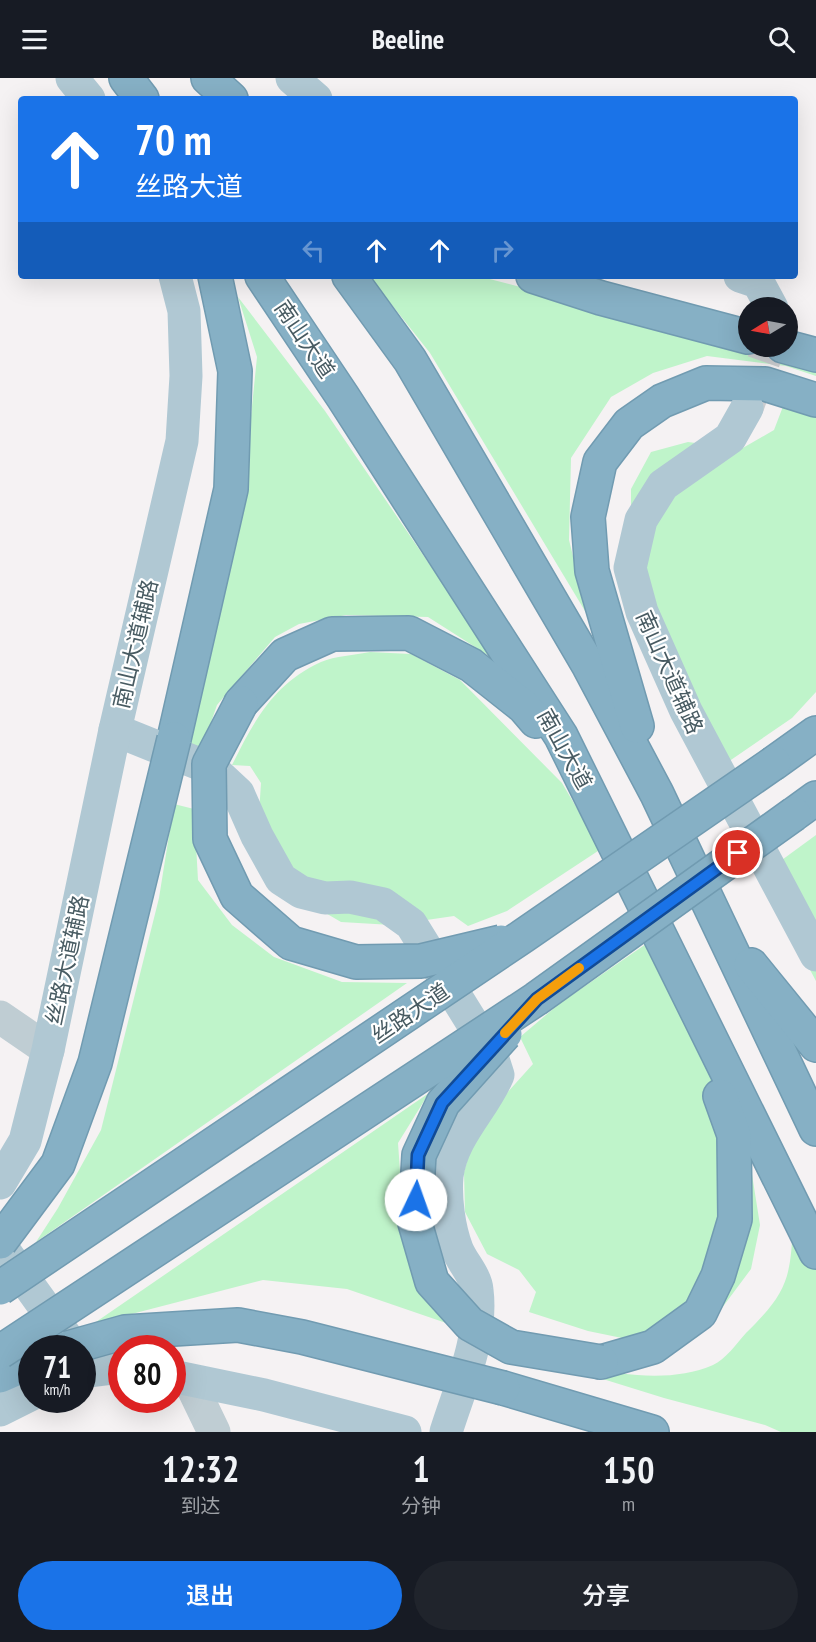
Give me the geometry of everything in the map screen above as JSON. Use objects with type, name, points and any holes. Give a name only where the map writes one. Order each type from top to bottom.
[{"type":"highway","points":[[126,78],[140,96]]},
{"type":"highway","points":[[207,78],[220,96]]},
{"type":"highway","points":[[207,78],[228,96]]},
{"type":"highway","points":[[0,1244],[58,1164],[94,1063],[174,739],[231,489],[235,371],[216,279]]},
{"type":"highway","name":"南山大道","points":[[264,279],[350,407],[561,736],[816,1252]]},
{"type":"highway","points":[[351,279],[410,360],[589,666],[657,794],[816,1129]]},
{"type":"highway","points":[[542,279],[601,298],[738,335]]},
{"type":"highway","points":[[798,350],[816,355]]},
{"type":"highway","points":[[657,794],[592,571],[588,517],[600,462],[629,424],[662,401],[706,383],[765,384],[816,400]]},
{"type":"highway","points":[[523,936],[421,961],[356,963],[291,943],[237,896],[210,839],[209,764],[241,703],[285,655],[332,634],[409,633],[471,665],[524,707],[578,769]]},
{"type":"highway","name":"丝路大道","points":[[0,1288],[523,936],[774,763],[813,732]]},
{"type":"highway","points":[[0,1352],[537,999],[808,807]]},
{"type":"highway","points":[[717,923],[816,1046]]},
{"type":"highway","points":[[537,999],[442,1103],[418,1155],[415,1223],[432,1282],[470,1324],[511,1347],[601,1362],[653,1347],[700,1313],[718,1276],[735,1219],[734,1135],[680,978]]},
{"type":"highway","points":[[96,1354],[124,1332],[238,1325],[302,1337],[503,1388],[652,1432]]},
{"type":"highway","points":[[0,1376],[18,1368]]},
{"type":"main road","points":[[72,78],[87,96]]},
{"type":"main road","points":[[292,78],[313,96]]},
{"type":"main road","name":"南山大道辅路","points":[[176,279],[184,311],[186,354],[182,441],[115,730],[212,769],[238,793],[257,836],[281,879],[301,892],[325,898],[350,897],[383,904],[411,924],[491,1053],[498,1075],[489,1097],[471,1119],[453,1150],[447,1177],[449,1212],[457,1248],[477,1287],[477,1334],[446,1432]]},
{"type":"main road","points":[[749,279],[758,282],[766,297]]},
{"type":"main road","name":"南山大道辅路","points":[[747,408],[730,438],[663,485],[641,520],[630,568],[642,612],[686,711],[816,955]]},
{"type":"main road","name":"丝路大道辅路","points":[[0,1183],[25,1141],[48,1050],[115,730]]},
{"type":"main road","points":[[0,1244],[68,1335]]},
{"type":"main road","points":[[186,1379],[264,1395],[405,1432]]},
{"type":"main road","points":[[0,1410],[18,1401]]},
{"type":"street","points":[[0,1017],[48,1050]]},
{"type":"street","points":[[186,1386],[214,1432]]},
{"type":"green space","points":[[371,279],[490,279],[738,344],[738,357],[789,357],[816,364],[816,376],[786,366],[707,356],[653,373],[611,397],[571,458],[569,540],[588,616],[430,353]]},
{"type":"green space","points":[[238,297],[325,411],[494,659],[428,617],[346,615],[299,624],[275,637],[217,705],[197,763],[182,762],[245,475],[257,357]]},
{"type":"green space","points":[[787,396],[816,403],[816,692],[792,718],[709,775],[631,538],[631,489],[651,452],[688,442],[741,449],[774,430]]},
{"type":"green space","points":[[370,652],[411,654],[460,680],[562,783],[601,849],[507,911],[468,926],[454,916],[392,925],[341,922],[293,894],[258,829],[261,783],[250,766],[232,765],[257,719],[290,681],[321,662]]},
{"type":"green space","points":[[174,804],[194,809],[198,880],[232,925],[274,957],[342,982],[407,983],[36,1242],[58,1208],[101,1130],[159,898]]},
{"type":"green space","points":[[816,835],[816,981],[760,876]]},
{"type":"green space","points":[[646,944],[735,1111],[750,1162],[760,1225],[751,1269],[716,1316],[656,1345],[588,1331],[529,1312],[536,1292],[519,1270],[487,1254],[465,1212],[464,1172],[477,1126],[533,1064],[520,1037],[559,1004]]},
{"type":"green space","points":[[429,1093],[398,1143],[403,1213],[484,1336],[347,1289],[263,1280],[93,1324]]},
{"type":"green space","points":[[793,1220],[816,1265],[816,1432],[781,1432],[765,1425],[664,1398],[519,1353],[591,1369],[642,1375],[691,1372],[713,1365],[731,1351],[779,1295],[791,1256]]},
{"type":"tunnel","points":[[747,408],[765,357]]},
{"type":"slow traffic","points":[[505,1033],[537,999],[579,968]]},
{"type":"route","points":[[416,1200],[418,1155],[442,1103],[537,999],[738,853]]}]
